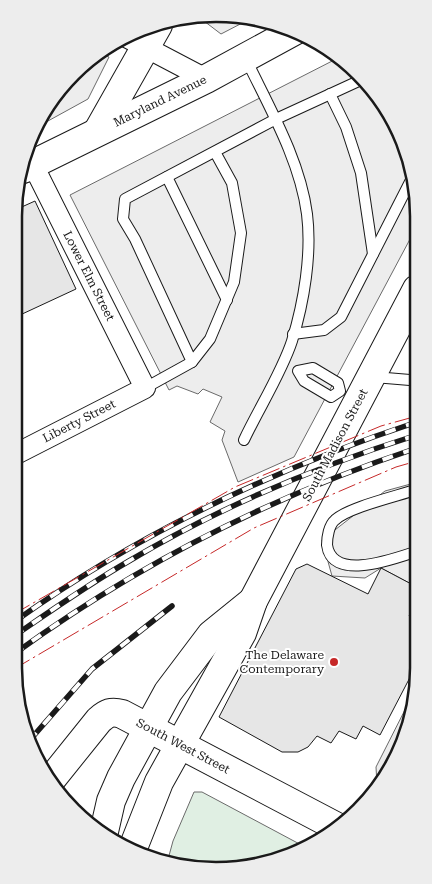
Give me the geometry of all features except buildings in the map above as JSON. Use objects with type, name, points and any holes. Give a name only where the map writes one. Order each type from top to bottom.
[{"type":"street","name":"Maryland Avenue","points":[[29,167],[206,79],[286,36]]},
{"type":"street","points":[[98,131],[144,37],[206,79]]},
{"type":"street","name":"Lower Elm Street","points":[[29,168],[145,388]]},
{"type":"street","name":"South Madison Street","points":[[135,844],[159,782],[242,633],[253,601],[356,389],[410,300]]},
{"type":"street","name":"Liberty Street","points":[[22,451],[145,388]]},
{"type":"street","name":"South Madison Street","points":[[105,827],[111,801],[168,692],[211,635],[253,601]]},
{"type":"street","name":"South West Street","points":[[54,775],[107,713],[122,714],[331,824]]},
{"type":"lane","points":[[244,440],[294,334],[301,304],[308,251],[307,213],[288,148],[276,119],[245,58]]},
{"type":"lane","points":[[192,362],[135,239],[123,219],[125,199],[276,119],[356,82]]},
{"type":"lane","points":[[330,94],[346,127],[361,173],[373,254]]},
{"type":"lane","points":[[145,388],[192,362],[210,339],[234,282],[241,233],[232,182],[216,152]]},
{"type":"lane","points":[[167,178],[227,300]]},
{"type":"lane","points":[[294,334],[324,330],[341,317],[407,187]]},
{"type":"lane","points":[[281,364],[298,371],[312,368],[338,383],[356,389]]},
{"type":"lane","points":[[298,371],[304,381],[331,396],[356,389],[410,380]]},
{"type":"lane","points":[[410,492],[346,512],[335,520],[330,527],[327,545],[332,558],[339,564],[349,566],[385,561],[410,553]]},
{"type":"green space","points":[[194,792],[202,792],[298,843],[254,858],[216,862],[169,856],[173,841]]},
{"type":"shaded area","points":[[206,23],[240,24],[221,34]]},
{"type":"shaded area","points":[[107,56],[109,57],[88,99],[46,122],[62,98],[79,79],[98,62]]},
{"type":"shaded area","points":[[332,61],[353,79],[370,98],[390,130],[403,166],[408,191],[410,239],[294,457],[238,482],[222,440],[225,431],[210,422],[222,397],[203,389],[198,394],[177,386],[169,390],[70,195]]},
{"type":"shaded area","points":[[410,484],[410,583],[381,568],[365,578],[332,576],[322,540],[385,491]]},
{"type":"shaded area","points":[[405,710],[390,754],[377,777],[376,767]]},
{"type":"railway","points":[[22,617],[109,560],[158,532],[208,507],[311,461],[410,424]]},
{"type":"railway","points":[[22,631],[114,570],[198,523],[269,490],[343,460],[410,437]]},
{"type":"railway","points":[[22,648],[109,591],[208,535],[310,488],[410,450]]},
{"type":"railway","points":[[35,735],[92,669],[172,606]]},
{"type":"power","points":[[22,609],[235,487],[381,426],[410,418]]},
{"type":"power","points":[[22,664],[254,528],[396,467],[410,463]]},
{"type":"place","name":"The Delaware Contemporary","points":[[334,662]]}]
